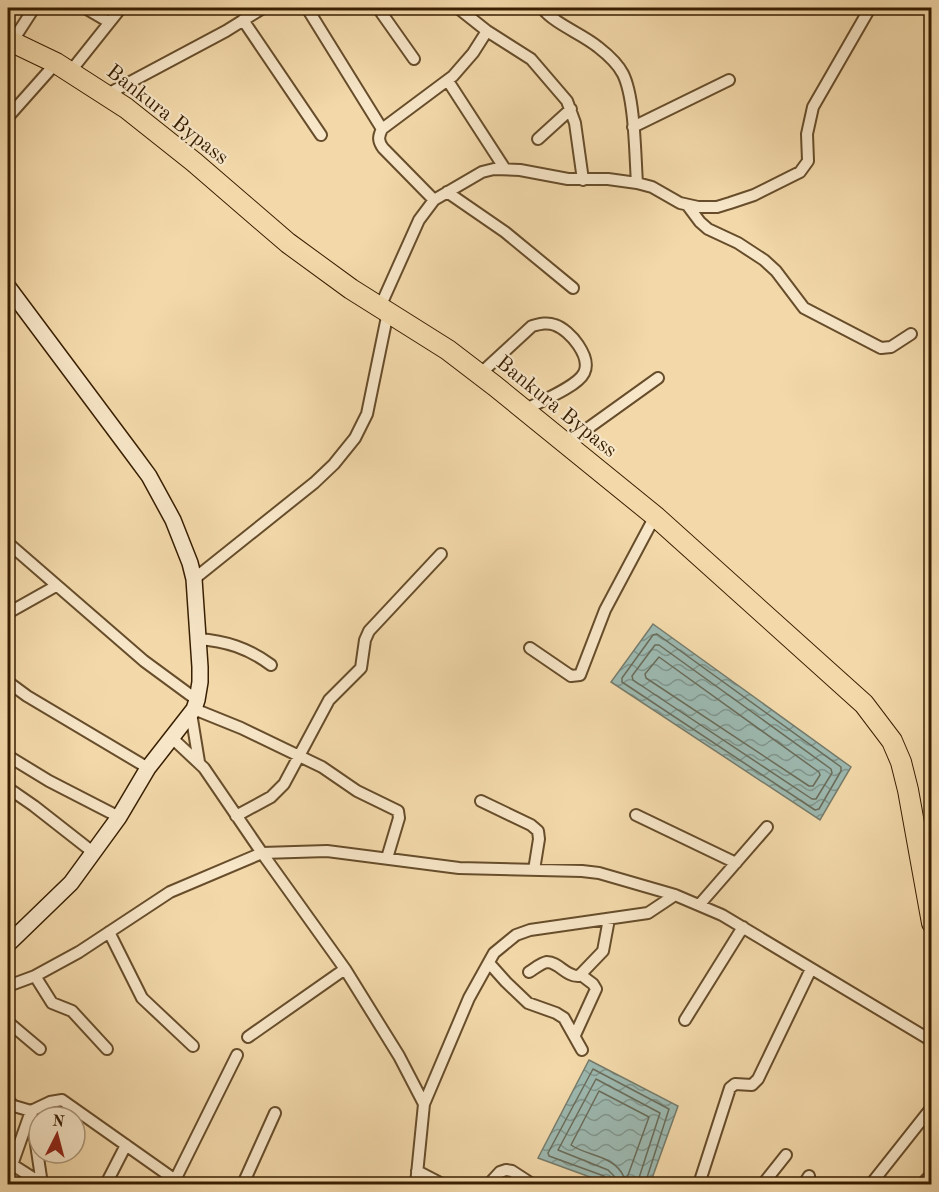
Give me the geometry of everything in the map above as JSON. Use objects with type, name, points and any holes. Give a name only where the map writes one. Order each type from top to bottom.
[{"type":"highway","name":"Bankura Bypass","points":[[10,41],[63,68],[106,94],[194,162],[288,243],[351,289],[448,350],[480,374],[655,516],[864,704],[892,741],[901,762],[932,923]]},
{"type":"street","points":[[10,41],[34,8]]},
{"type":"street","points":[[85,8],[110,22]]},
{"type":"street","points":[[8,117],[63,68],[110,22],[121,8]]},
{"type":"street","points":[[106,94],[263,8]]},
{"type":"street","points":[[307,8],[382,129]]},
{"type":"street","points":[[378,8],[414,59]]},
{"type":"street","points":[[458,8],[487,32],[531,59],[571,109],[583,180]]},
{"type":"street","points":[[542,8],[550,16],[600,48],[622,73],[628,89],[637,183]]},
{"type":"street","points":[[194,579],[314,483],[334,464],[355,438],[367,414],[384,310],[419,220],[435,200],[482,172],[504,169],[583,180],[608,179],[637,183],[652,187],[688,206],[717,207],[754,195],[805,168],[808,160],[807,134],[813,107],[870,8]]},
{"type":"street","points":[[243,20],[321,135]]},
{"type":"street","points":[[435,200],[383,148],[378,136],[382,129],[448,81],[473,53],[487,32]]},
{"type":"street","points":[[633,127],[729,80]]},
{"type":"street","points":[[448,81],[504,169]]},
{"type":"street","points":[[538,139],[571,109]]},
{"type":"street","points":[[447,192],[505,232],[573,288]]},
{"type":"street","points":[[688,206],[708,229],[738,243],[776,271],[804,308],[880,348],[891,347],[910,334]]},
{"type":"street","points":[[8,287],[149,476],[173,520],[184,547],[194,579],[200,682],[194,707],[199,762]]},
{"type":"street","points":[[480,374],[532,326],[543,323],[565,329],[584,356],[585,371],[579,380],[524,410]]},
{"type":"street","points":[[566,444],[658,378]]},
{"type":"street","points":[[530,648],[571,676],[580,675],[605,610],[655,516]]},
{"type":"street","points":[[8,543],[194,707],[329,771],[357,791],[398,811],[399,818],[387,858]]},
{"type":"street","points":[[236,816],[271,797],[279,790],[329,700],[361,668],[363,648],[369,631],[441,554]]},
{"type":"street","points":[[8,613],[56,586]]},
{"type":"street","points":[[198,639],[235,645],[271,665]]},
{"type":"street","points":[[8,682],[27,696],[148,768]]},
{"type":"street","points":[[8,944],[71,883],[94,853],[148,768],[194,707]]},
{"type":"street","points":[[172,738],[199,762],[345,969],[399,1056],[424,1104]]},
{"type":"street","points":[[8,756],[49,781],[118,817]]},
{"type":"street","points":[[8,788],[94,853]]},
{"type":"street","points":[[481,801],[531,825],[538,831],[539,839],[534,870]]},
{"type":"street","points":[[636,815],[736,863]]},
{"type":"street","points":[[700,904],[767,826]]},
{"type":"street","points":[[8,986],[35,976],[79,952],[170,892],[262,853],[327,851],[467,868],[599,873],[675,895],[700,904],[743,927],[932,1041]]},
{"type":"street","points":[[416,1185],[424,1104],[469,998],[494,953],[516,935],[530,930],[648,913],[675,895]]},
{"type":"street","points":[[529,972],[547,962],[573,976],[580,975],[603,951],[609,919]]},
{"type":"street","points":[[685,1020],[743,927]]},
{"type":"street","points":[[109,932],[142,998],[193,1046]]},
{"type":"street","points":[[489,963],[528,1003],[564,1018],[582,1050]]},
{"type":"street","points":[[248,1037],[345,969]]},
{"type":"street","points":[[699,1185],[730,1088],[735,1084],[752,1085],[758,1080],[811,969]]},
{"type":"street","points":[[575,1035],[596,989],[580,975]]},
{"type":"street","points":[[35,976],[52,1003],[72,1011],[107,1049]]},
{"type":"street","points":[[8,1022],[40,1049]]},
{"type":"street","points":[[87,1118],[178,1182],[237,1055]]},
{"type":"street","points":[[44,1105],[62,1100],[69,1105]]},
{"type":"street","points":[[8,1101],[14,1106],[27,1110]]},
{"type":"street","points":[[871,1185],[932,1107]]},
{"type":"street","points":[[243,1185],[275,1113]]},
{"type":"street","points":[[27,1121],[10,1164],[41,1184]]},
{"type":"street","points":[[106,1185],[126,1145]]},
{"type":"street","points":[[763,1185],[786,1155]]},
{"type":"street","points":[[38,1165],[41,1184]]},
{"type":"street","points":[[489,1185],[500,1172],[506,1170],[512,1171],[532,1185]]},
{"type":"street","points":[[417,1171],[442,1185]]},
{"type":"street","points":[[922,1185],[932,1174]]},
{"type":"water","points":[[653,624],[851,767],[820,820],[611,682]]},
{"type":"water","points":[[589,1060],[678,1106],[650,1184],[609,1184],[538,1158]]}]
